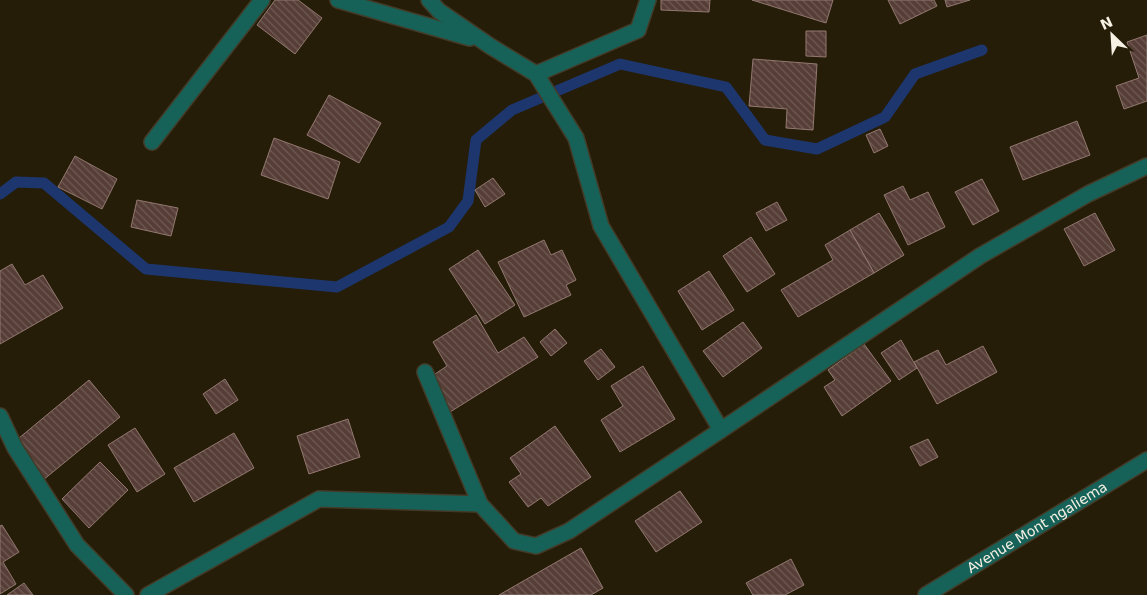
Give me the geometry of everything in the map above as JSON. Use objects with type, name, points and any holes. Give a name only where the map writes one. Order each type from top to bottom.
[{"type":"street","points":[[152,142],[262,0]]},
{"type":"street","points":[[338,0],[484,42]]},
{"type":"street","points":[[429,0],[439,11],[536,74],[576,138],[600,226],[721,430]]},
{"type":"street","points":[[536,74],[638,30],[648,0]]},
{"type":"street","points":[[425,372],[480,504],[514,541],[536,546],[569,531],[980,256],[1088,194],[1147,166]]},
{"type":"street","points":[[0,416],[15,448],[77,545],[126,595]]},
{"type":"street","name":"Avenue Mont ngaliema","points":[[926,595],[1147,460]]},
{"type":"street","points":[[148,595],[319,499],[480,504]]},
{"type":"building","points":[[275,0],[298,0],[322,18],[295,54],[257,25]]},
{"type":"building","points":[[661,0],[710,0],[709,12],[661,10]]},
{"type":"building","points":[[752,0],[833,0],[826,23]]},
{"type":"building","points":[[888,0],[934,0],[937,6],[900,24]]},
{"type":"building","points":[[945,0],[970,0],[947,7]]},
{"type":"building","points":[[806,31],[826,31],[826,57],[806,56]]},
{"type":"building","points":[[1147,35],[1147,101],[1124,109],[1116,86],[1139,78],[1127,42]]},
{"type":"building","points":[[753,59],[817,64],[813,130],[786,128],[787,109],[749,106]]},
{"type":"building","points":[[329,95],[381,123],[359,163],[307,135]]},
{"type":"building","points":[[1077,121],[1090,155],[1023,180],[1010,147]]},
{"type":"building","points":[[880,129],[888,146],[874,153],[866,135]]},
{"type":"building","points":[[274,138],[340,162],[328,199],[261,175]]},
{"type":"building","points":[[75,156],[117,179],[102,209],[58,187]]},
{"type":"building","points":[[493,178],[505,194],[485,207],[475,190]]},
{"type":"building","points":[[982,179],[999,211],[973,225],[955,192]]},
{"type":"building","points":[[903,186],[910,200],[928,192],[945,227],[908,245],[884,195]]},
{"type":"building","points":[[137,200],[178,208],[171,236],[131,227]]},
{"type":"building","points":[[777,202],[787,220],[766,231],[756,213]]},
{"type":"building","points":[[879,213],[904,255],[874,273],[850,230]]},
{"type":"building","points":[[1095,213],[1115,250],[1084,266],[1064,229]]},
{"type":"building","points":[[850,230],[874,273],[798,317],[781,290],[833,260],[825,245]]},
{"type":"building","points":[[751,237],[775,274],[747,292],[723,256]]},
{"type":"building","points":[[544,240],[551,255],[562,250],[576,280],[566,285],[571,295],[524,317],[498,262]]},
{"type":"building","points":[[478,250],[515,305],[485,324],[449,269]]},
{"type":"building","points":[[12,264],[25,285],[43,275],[63,308],[0,344],[0,271]]},
{"type":"building","points":[[709,271],[734,310],[702,330],[678,291]]},
{"type":"building","points":[[476,315],[498,353],[524,337],[538,357],[450,412],[429,378],[447,366],[433,342]]},
{"type":"building","points":[[743,322],[762,348],[723,377],[703,351]]},
{"type":"building","points":[[555,329],[567,343],[551,356],[540,342]]},
{"type":"building","points":[[901,340],[917,368],[899,380],[881,353]]},
{"type":"building","points":[[864,344],[891,381],[842,416],[824,387],[835,380],[828,370]]},
{"type":"building","points":[[983,346],[997,372],[937,404],[914,362],[938,350],[946,365]]},
{"type":"building","points":[[601,349],[615,367],[598,380],[584,361]]},
{"type":"building","points":[[643,366],[675,419],[620,452],[601,420],[623,406],[611,386]]},
{"type":"building","points":[[225,379],[238,400],[216,414],[203,394]]},
{"type":"building","points":[[89,380],[120,417],[37,485],[7,448]]},
{"type":"building","points":[[348,419],[360,457],[309,474],[297,436]]},
{"type":"building","points":[[555,426],[591,477],[548,506],[541,498],[528,507],[509,482],[521,474],[510,458]]},
{"type":"building","points":[[135,428],[165,474],[137,492],[108,445]]},
{"type":"building","points":[[234,433],[254,468],[194,502],[174,468]]},
{"type":"building","points":[[928,439],[938,457],[920,466],[910,447]]},
{"type":"building","points":[[100,462],[128,490],[89,528],[62,499]]},
{"type":"building","points":[[680,491],[702,522],[656,552],[635,521]]},
{"type":"building","points":[[2,525],[19,552],[3,562],[16,584],[0,594],[0,526]]},
{"type":"building","points":[[581,548],[603,588],[591,595],[499,595]]},
{"type":"building","points":[[791,559],[804,585],[785,595],[753,595],[746,583]]},
{"type":"building","points":[[24,583],[33,595],[7,595]]},
{"type":"waterway","points":[[0,194],[16,182],[44,183],[146,269],[337,287],[449,227],[468,201],[476,140],[512,110],[620,64],[726,87],[765,140],[817,149],[885,117],[915,74],[982,50]]}]
